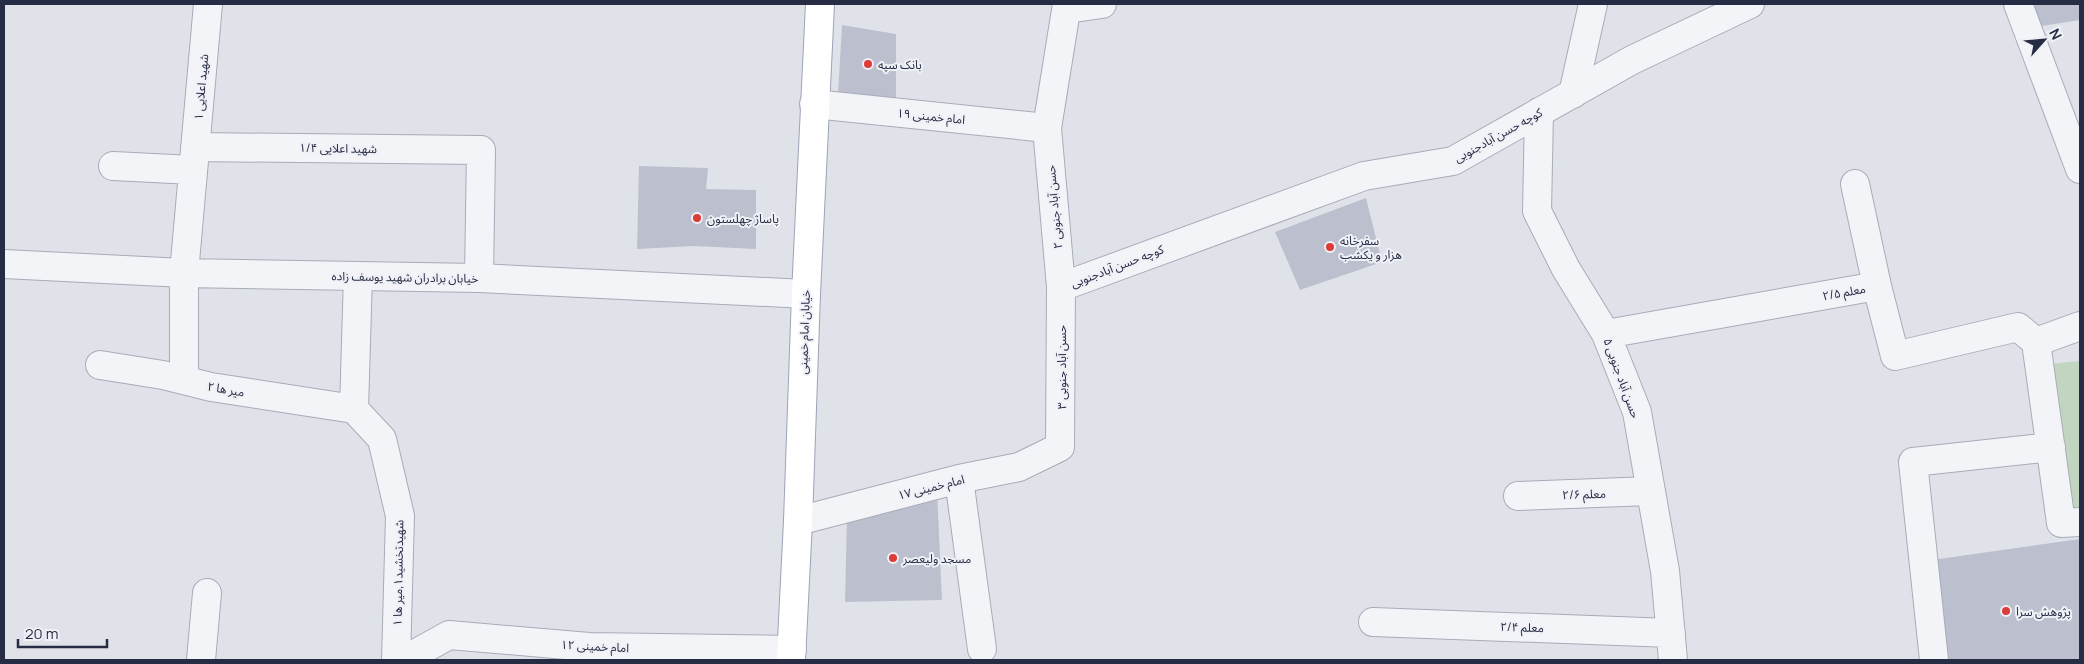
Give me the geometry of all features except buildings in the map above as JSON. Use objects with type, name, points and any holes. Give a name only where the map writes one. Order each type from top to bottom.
[{"type":"main road","name":"خیابان امام خمینی","points":[[792,655],[814,104],[820,4]]},
{"type":"street","name":"شهید اعلایی ۱","points":[[184,380],[184,273],[208,4]]},
{"type":"street","points":[[1067,7],[1102,4]]},
{"type":"street","points":[[1572,94],[1593,4]]},
{"type":"street","name":"کوچه حسن آبادجنوبی","points":[[1061,287],[1364,176],[1453,161],[1632,60],[1750,4]]},
{"type":"street","points":[[2018,4],[2080,169]]},
{"type":"street","name":"حسن آباد جنوبی ۲","points":[[1061,287],[1047,128],[1067,7]]},
{"type":"street","name":"امام خمینی ۱۹","points":[[814,104],[1047,128]]},
{"type":"street","name":"حسن آباد جنوبی ۵","points":[[1539,112],[1537,211],[1566,269],[1606,334],[1637,412],[1665,571],[1673,660]]},
{"type":"street","name":"شهید اعلایی ۱/۴","points":[[114,166],[194,158],[481,150],[479,278]]},
{"type":"street","points":[[1856,184],[1877,286]]},
{"type":"street","name":"خیابان برادران شهید یوسف زاده","points":[[4,264],[184,273],[479,278],[806,294]]},
{"type":"street","points":[[354,409],[358,276]]},
{"type":"street","name":"معلم ۲/۵","points":[[1606,334],[1877,286],[1895,356],[2018,327],[2036,342]]},
{"type":"street","name":"حسن آباد جنوبی ۳","points":[[1060,447],[1061,287]]},
{"type":"street","points":[[2080,326],[2036,342],[2061,523],[2080,522]]},
{"type":"street","name":"میر ها ۲","points":[[100,365],[164,374],[211,387],[354,409]]},
{"type":"street","name":"شهیدتخشید۱,میر ها ۱","points":[[354,409],[382,439],[400,516],[396,660]]},
{"type":"street","name":"امام خمینی ۱۷","points":[[798,521],[959,479],[1019,467],[1060,447]]},
{"type":"street","points":[[1934,660],[1913,462],[2051,447]]},
{"type":"street","points":[[959,479],[982,649]]},
{"type":"street","name":"معلم ۲/۶","points":[[1518,496],[1650,491]]},
{"type":"street","points":[[201,660],[206,593]]},
{"type":"street","name":"معلم ۲/۴","points":[[1374,622],[1671,632]]},
{"type":"street","name":"امام خمینی ۱۲","points":[[404,660],[448,635],[589,647],[792,655]]},
{"type":"green space","points":[[2080,361],[2080,508],[2074,508],[2049,364]]},
{"type":"place","name":"بانک سپه","points":[[868,64]]},
{"type":"place","name":"پاساژ چهلستون","points":[[697,218]]},
{"type":"place","name":"سفرخانه هزار و یکشب","points":[[1330,247]]},
{"type":"place","name":"مسجد ولیعصر","points":[[893,558]]},
{"type":"place","name":"پژوهش سرا","points":[[2006,611]]}]
